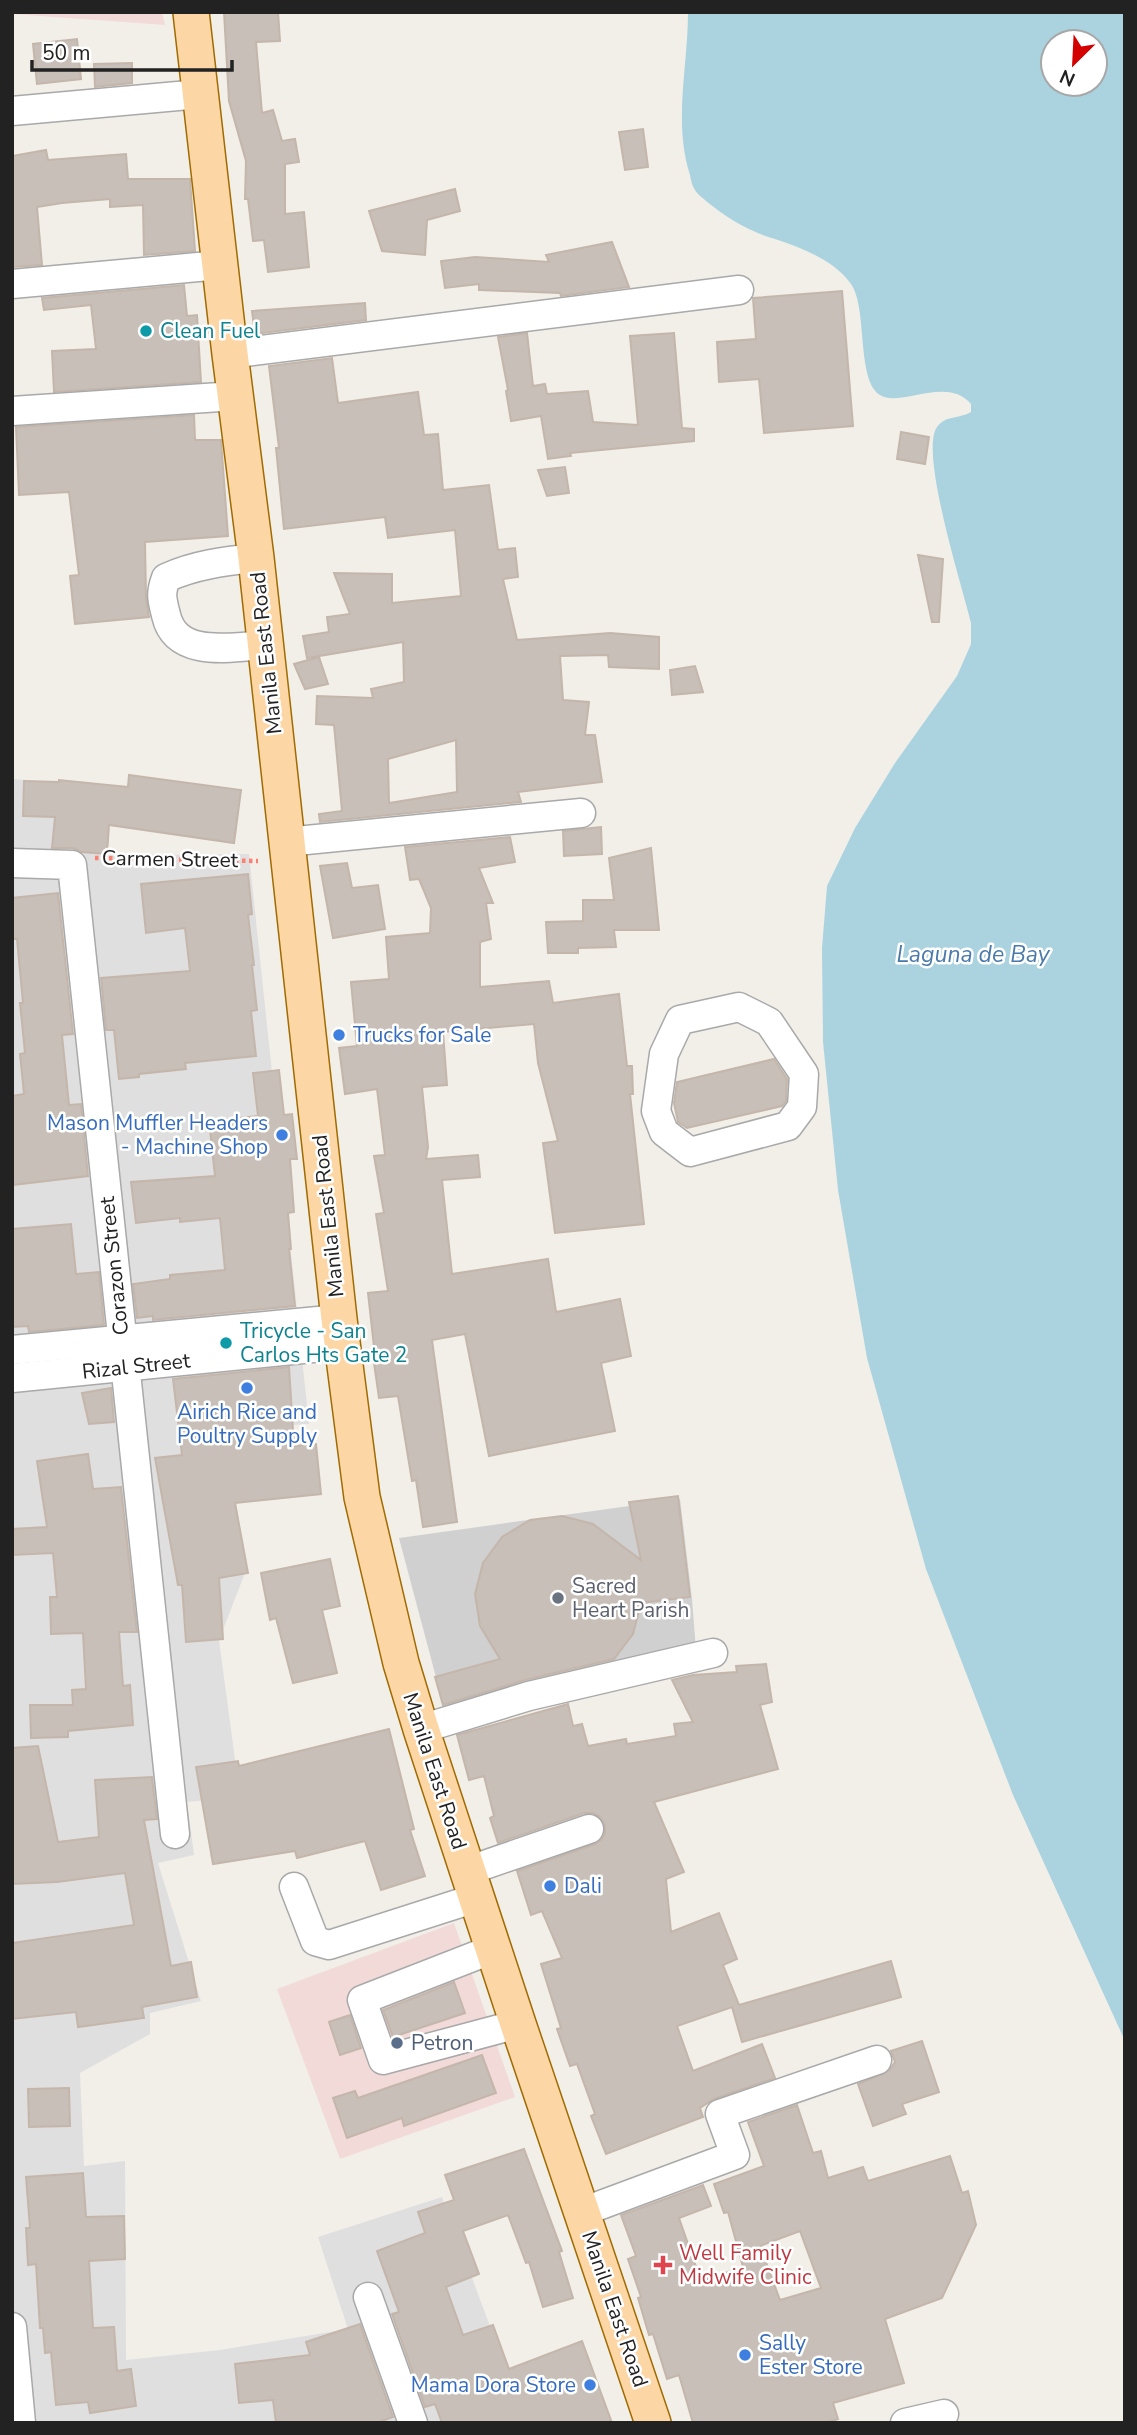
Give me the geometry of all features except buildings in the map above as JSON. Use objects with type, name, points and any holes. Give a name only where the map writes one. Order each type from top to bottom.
[{"type":"main road","name":"Manila East Road","points":[[191,12],[256,558],[341,1332],[362,1497],[401,1662],[421,1729],[653,2423]]},
{"type":"street","points":[[12,111],[200,94]]},
{"type":"street","points":[[12,284],[220,265]]},
{"type":"street","points":[[230,354],[739,290]]},
{"type":"street","points":[[12,411],[235,396]]},
{"type":"street","points":[[256,558],[224,561],[182,571],[166,578],[160,593],[168,624],[180,639],[196,646],[219,648],[265,645]]},
{"type":"street","points":[[287,852],[581,813]]},
{"type":"street","name":"Carmen Street","points":[[12,863],[72,865]]},
{"type":"street","name":"Corazon Street","points":[[72,865],[175,1834]]},
{"type":"street","points":[[740,1007],[769,1022],[804,1074],[802,1107],[788,1126],[690,1152],[664,1132],[656,1111],[664,1054],[680,1020],[740,1007]]},
{"type":"street","name":"Rizal Street","points":[[12,1378],[124,1354],[341,1332]]},
{"type":"street","name":"Rizal Street","points":[[12,1350],[124,1354]]},
{"type":"street","points":[[421,1729],[529,1696],[713,1653]]},
{"type":"street","points":[[294,1887],[315,1941],[329,1945],[471,1884],[589,1829]]},
{"type":"street","points":[[493,1949],[362,2000],[383,2060],[518,2024]]},
{"type":"street","points":[[582,2212],[734,2155],[720,2114],[877,2060]]},
{"type":"street","points":[[368,2297],[414,2423]]},
{"type":"street","points":[[12,2327],[21,2423]]},
{"type":"street","points":[[905,2423],[944,2414]]},
{"type":"path","name":"Carmen Street","points":[[72,865],[83,858],[287,852]]},
{"type":"shaded area","points":[[162,12],[165,25],[12,14]]},
{"type":"shaded area","points":[[12,779],[110,786],[104,855],[249,854],[309,1424],[227,1429],[245,1573],[219,1640],[240,1797],[187,1802],[194,1855],[158,1863],[201,2001],[150,2013],[150,2034],[80,2073],[84,2166],[125,2161],[126,2360],[220,2350],[348,2329],[318,2237],[442,2197],[526,2423],[12,2423]]},
{"type":"shaded area","points":[[680,1499],[696,1650],[446,1715],[399,1538]]},
{"type":"shaded area","name":"Petron","points":[[454,1923],[515,2097],[340,2159],[277,1989]]},
{"type":"water","name":"Laguna de Bay","points":[[688,12],[1125,12],[1125,2041],[1013,1795],[926,1569],[867,1358],[838,1190],[823,1042],[822,948],[827,886],[855,828],[895,763],[957,676],[971,644],[971,623],[938,491],[933,441],[941,423],[971,412],[971,404],[961,396],[949,392],[899,398],[880,395],[868,375],[856,295],[844,276],[817,256],[739,224],[696,191],[685,155],[683,94]]},
{"type":"place","name":"Clean Fuel","points":[[146,331]]},
{"type":"place","name":"Trucks for Sale","points":[[339,1035]]},
{"type":"place","name":"Mason Muffler Headers - Machine Shop","points":[[282,1135]]},
{"type":"place","name":"Tricycle - San Carlos Hts Gate 2","points":[[226,1343]]},
{"type":"place","name":"Airich Rice and Poultry Supply","points":[[247,1388]]},
{"type":"place","name":"Sacred Heart Parish","points":[[558,1598]]},
{"type":"place","name":"Dali","points":[[550,1886]]},
{"type":"place","name":"Petron","points":[[397,2043]]},
{"type":"place","name":"Well Family Midwife Clinic","points":[[663,2265]]},
{"type":"place","name":"Sally Ester Store","points":[[745,2355]]},
{"type":"place","name":"Mama Dora Store","points":[[590,2385]]}]
